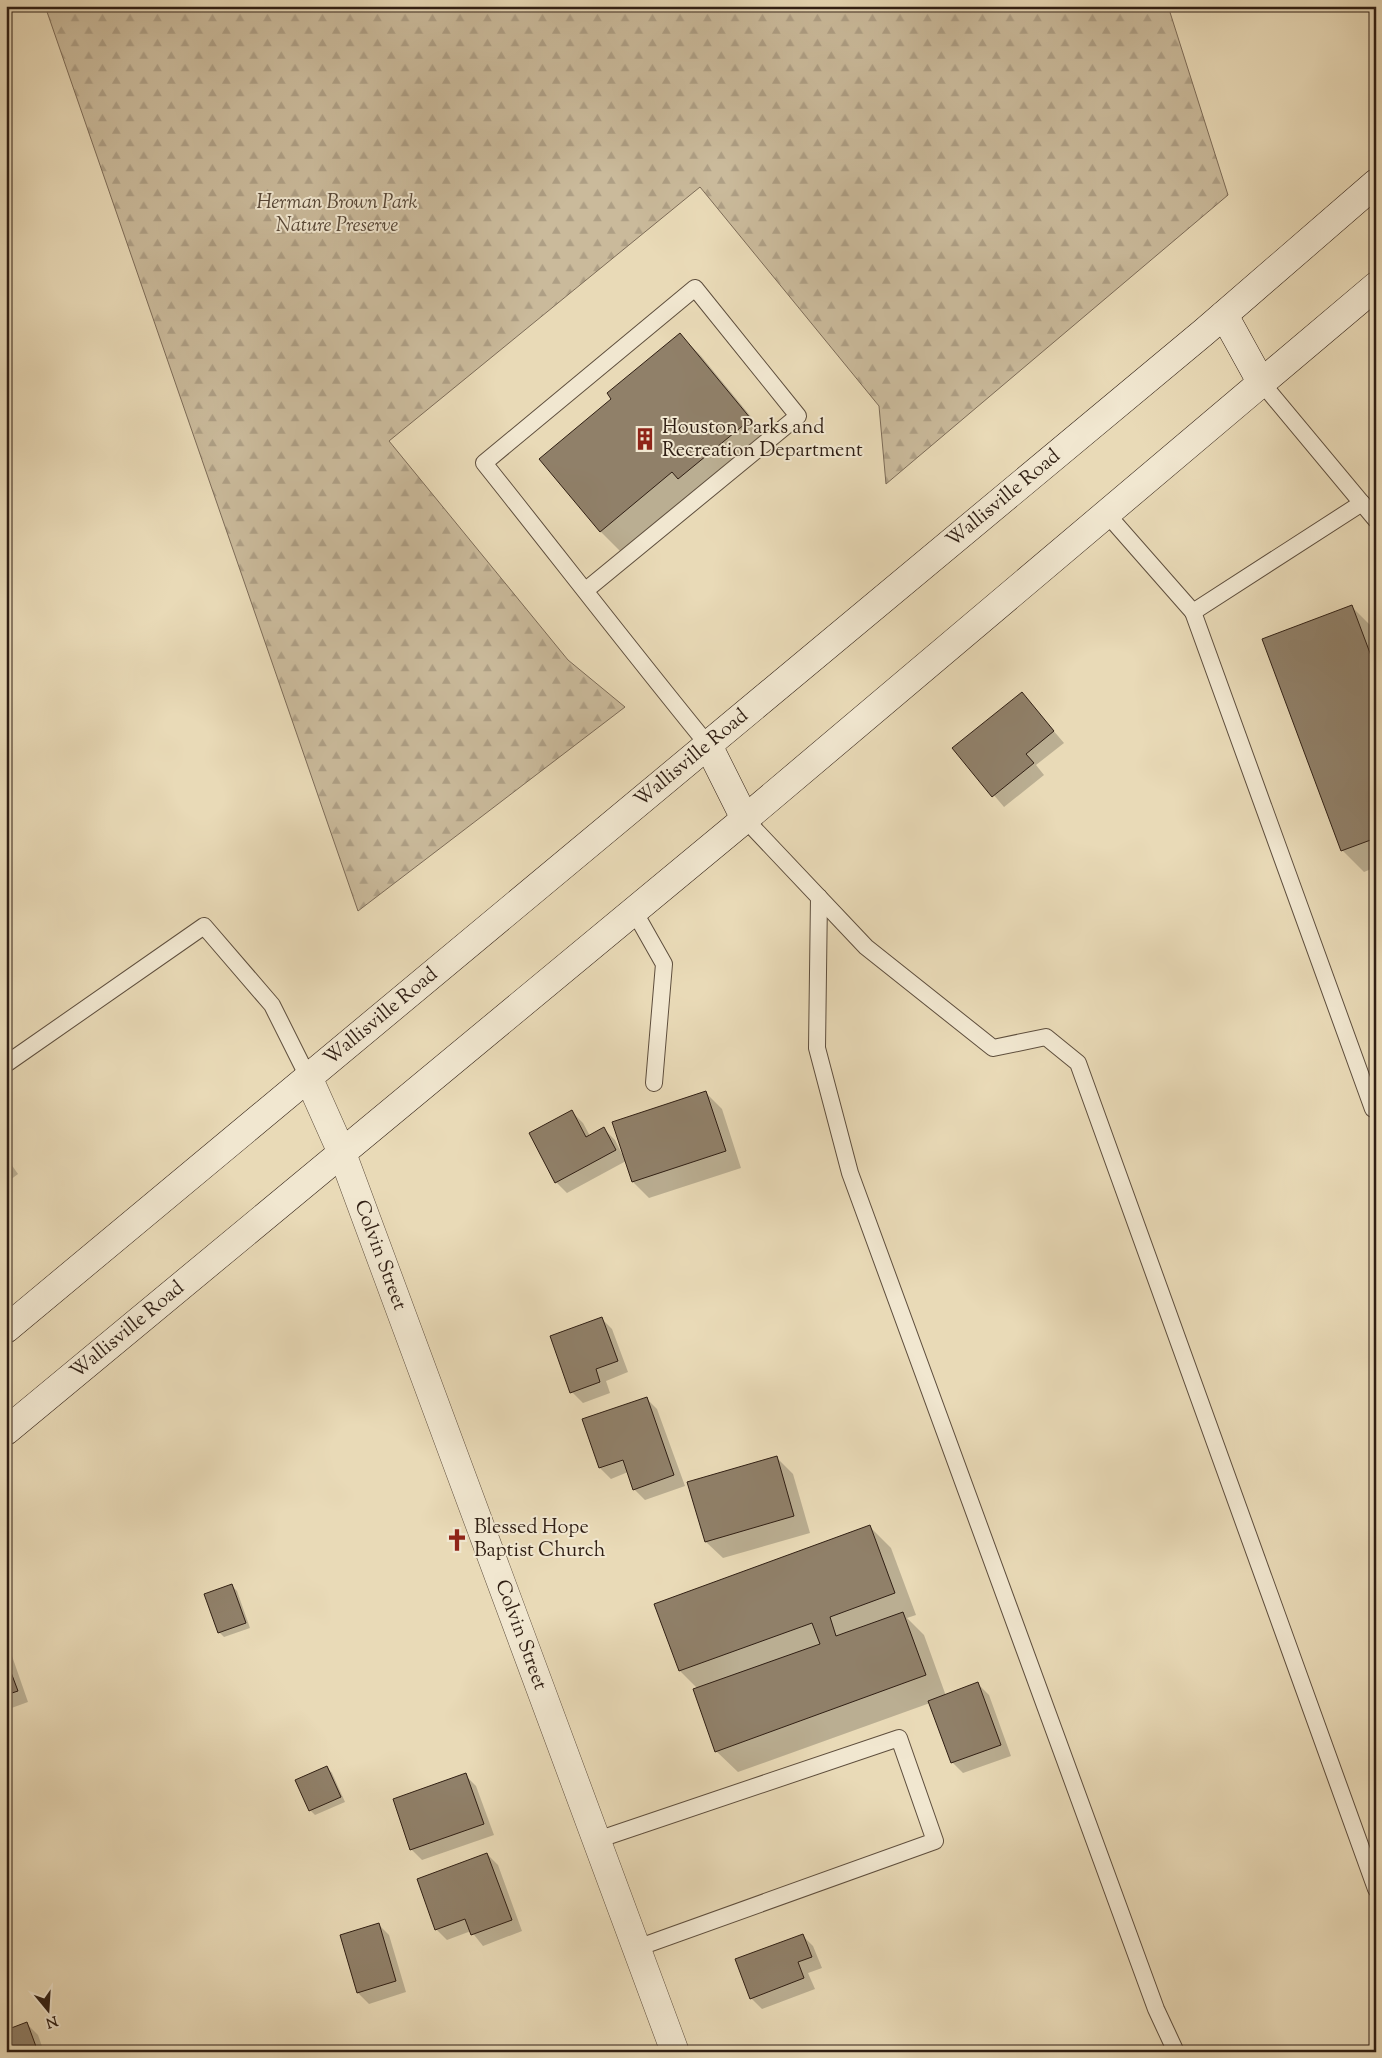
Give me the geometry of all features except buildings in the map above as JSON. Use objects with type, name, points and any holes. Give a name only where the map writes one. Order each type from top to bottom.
[{"type":"main road","name":"Wallisville Road","points":[[6,1329],[309,1079],[1224,315],[1376,183]]},
{"type":"main road","name":"Wallisville Road","points":[[6,1431],[745,819],[1260,382],[1376,286]]},
{"type":"main road","points":[[1224,315],[1260,382]]},
{"type":"main road","points":[[708,744],[745,819]]},
{"type":"main road","name":"Colvin Street","points":[[309,1079],[342,1153],[675,2052]]},
{"type":"lane","points":[[586,590],[798,416],[695,288],[484,463],[586,590],[610,626],[708,744]]},
{"type":"lane","points":[[1260,382],[1376,520]]},
{"type":"lane","points":[[1192,612],[1362,503]]},
{"type":"lane","points":[[1106,513],[1192,612],[1373,1108],[1376,1108]]},
{"type":"lane","points":[[745,819],[866,947],[993,1048],[1046,1037],[1078,1062],[1376,1889]]},
{"type":"lane","points":[[819,897],[817,1048],[850,1173],[1156,2009],[1176,2052]]},
{"type":"lane","points":[[634,911],[664,964],[654,1082]]},
{"type":"lane","points":[[6,1064],[204,926],[272,1005],[309,1079]]},
{"type":"lane","points":[[597,1840],[899,1738],[935,1841],[636,1948]]},
{"type":"green space","name":"Herman Brown Park Nature Preserve","points":[[45,6],[1168,6],[1228,195],[886,484],[879,406],[700,187],[389,441],[568,660],[625,707],[358,911]]},
{"type":"place","name":"Houston Parks and Recreation Department","points":[[645,439]]},
{"type":"place","name":"Blessed Hope Baptist Church","points":[[457,1540]]}]
